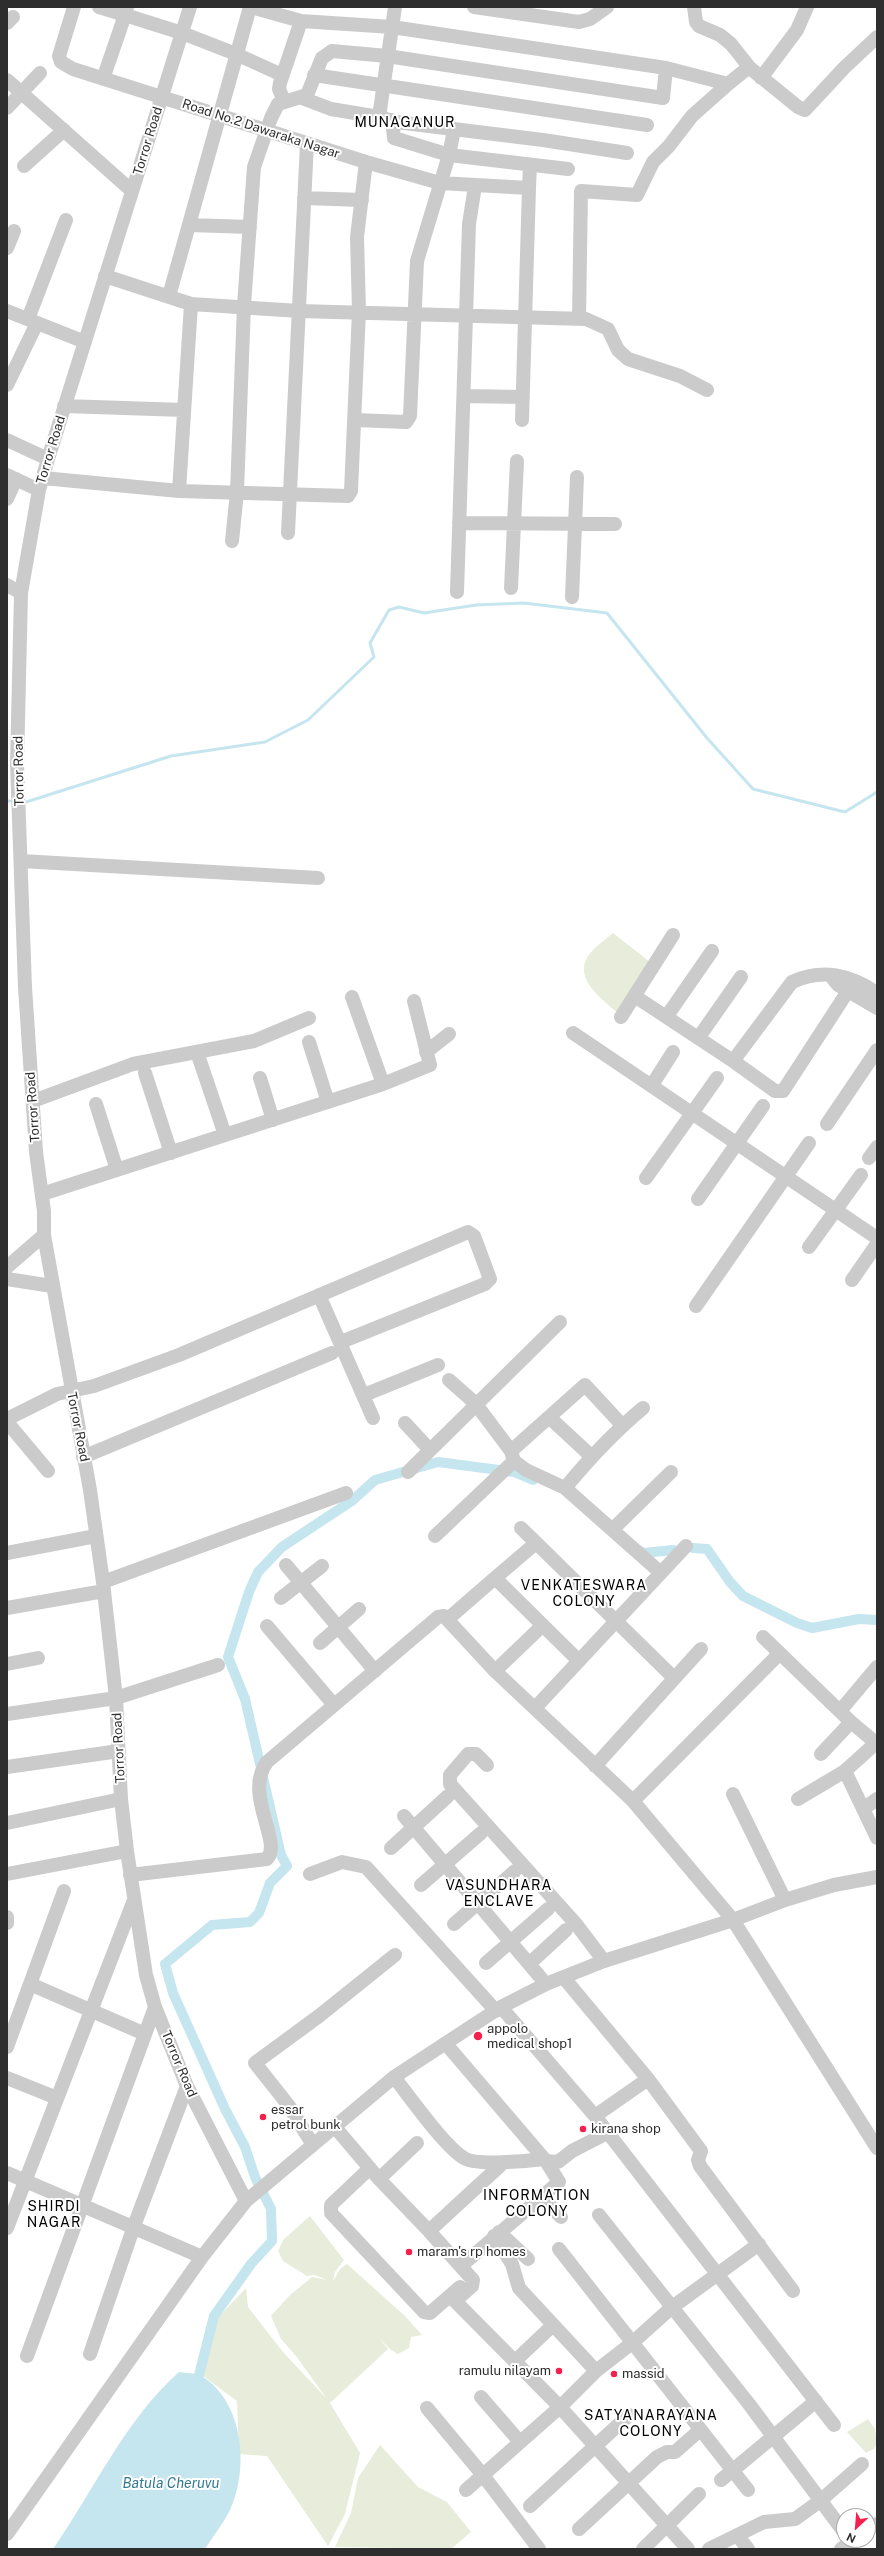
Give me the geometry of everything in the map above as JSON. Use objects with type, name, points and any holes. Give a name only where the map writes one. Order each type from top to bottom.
[{"type":"street","name":"Road No.2 Dawaraka Nagar","points":[[74,7],[59,56],[61,62],[73,69],[440,184],[525,188]]},
{"type":"street","points":[[98,7],[126,11],[236,54],[282,75]]},
{"type":"street","name":"Torror Road","points":[[190,7],[64,406],[41,484],[21,593],[12,763],[21,860],[25,987],[44,1235],[71,1392],[84,1457],[104,1586],[116,1698],[121,1799],[130,1875],[146,1975],[155,2007],[187,2086],[246,2201]]},
{"type":"street","points":[[169,296],[218,115],[251,7],[301,21],[392,27],[666,68],[728,84]]},
{"type":"street","points":[[395,7],[382,86],[386,118],[394,138],[449,155],[568,168]]},
{"type":"street","points":[[474,7],[580,22],[590,19],[608,7]]},
{"type":"street","points":[[694,7],[696,22],[699,26],[720,35],[761,78],[798,107],[805,110],[844,68],[877,37]]},
{"type":"street","points":[[761,78],[796,30],[807,7]]},
{"type":"street","points":[[103,79],[126,11]]},
{"type":"street","points":[[284,101],[279,90],[282,75],[301,21]]},
{"type":"street","points":[[302,98],[310,90],[314,75],[322,58],[332,51],[387,56],[663,98],[666,68]]},
{"type":"street","points":[[579,319],[581,191],[637,195],[653,162],[669,146],[692,116],[749,67]]},
{"type":"street","points":[[7,108],[40,73]]},
{"type":"street","points":[[314,75],[648,125]]},
{"type":"street","points":[[7,80],[132,191]]},
{"type":"street","points":[[232,541],[237,492],[244,305],[254,167],[275,108],[284,101],[302,98],[332,109],[454,130],[543,140],[627,153]]},
{"type":"street","points":[[24,166],[64,130]]},
{"type":"street","points":[[355,420],[396,423],[406,422],[410,416],[416,314],[417,260],[449,155],[454,130]]},
{"type":"street","points":[[288,533],[307,143]]},
{"type":"street","points":[[7,499],[12,477],[41,484],[179,491],[344,497],[350,494],[355,420],[359,311],[357,237],[366,162]]},
{"type":"street","points":[[522,420],[526,316],[525,188],[530,165]]},
{"type":"street","points":[[457,592],[469,224],[475,186]]},
{"type":"street","points":[[304,198],[362,200]]},
{"type":"street","points":[[7,385],[33,321],[66,220]]},
{"type":"street","points":[[189,225],[250,227]]},
{"type":"street","points":[[7,248],[14,232]]},
{"type":"street","points":[[105,276],[191,304],[244,305],[299,311],[359,311],[579,319],[600,323],[608,329],[618,350],[628,359],[680,376],[706,390]]},
{"type":"street","points":[[179,491],[191,304]]},
{"type":"street","points":[[7,311],[85,342]]},
{"type":"street","points":[[464,396],[523,397]]},
{"type":"street","points":[[64,406],[184,410]]},
{"type":"street","points":[[7,440],[48,459]]},
{"type":"street","points":[[511,588],[517,462]]},
{"type":"street","points":[[572,597],[577,477]]},
{"type":"street","points":[[460,523],[615,524]]},
{"type":"street","points":[[7,585],[21,593]]},
{"type":"street","points":[[21,860],[318,878]]},
{"type":"street","points":[[621,1017],[636,997],[673,935]]},
{"type":"street","points":[[668,1016],[712,951]]},
{"type":"street","points":[[830,975],[838,985],[848,991],[876,1001]]},
{"type":"street","points":[[733,1061],[792,982],[799,979],[830,975],[846,976],[876,1001]]},
{"type":"street","points":[[699,1037],[741,977]]},
{"type":"street","points":[[636,997],[668,1016],[775,1091],[783,1091],[848,991]]},
{"type":"street","points":[[352,997],[383,1084]]},
{"type":"street","points":[[42,1194],[383,1084],[430,1065],[414,1002]]},
{"type":"street","points":[[33,1102],[133,1064],[254,1042],[309,1018]]},
{"type":"street","points":[[573,1033],[877,1238]]},
{"type":"street","points":[[426,1052],[449,1034]]},
{"type":"street","points":[[309,1042],[328,1102]]},
{"type":"street","points":[[827,1124],[877,1050]]},
{"type":"street","points":[[652,1085],[673,1052]]},
{"type":"street","points":[[198,1058],[225,1135]]},
{"type":"street","points":[[146,1073],[171,1153]]},
{"type":"street","points":[[260,1078],[273,1120]]},
{"type":"street","points":[[646,1178],[717,1078]]},
{"type":"street","points":[[96,1104],[117,1170]]},
{"type":"street","points":[[698,1198],[763,1106]]},
{"type":"street","points":[[696,1306],[809,1143]]},
{"type":"street","points":[[809,1248],[861,1175]]},
{"type":"street","points":[[48,1471],[7,1421],[57,1394],[71,1392],[179,1356],[468,1232],[477,1240],[490,1279],[485,1284],[341,1342]]},
{"type":"street","points":[[7,1267],[44,1235]]},
{"type":"street","points":[[852,1280],[877,1244]]},
{"type":"street","points":[[7,1279],[52,1286]]},
{"type":"street","points":[[319,1295],[341,1342],[373,1418]]},
{"type":"street","points":[[408,1472],[475,1403],[560,1322]]},
{"type":"street","points":[[84,1457],[332,1352]]},
{"type":"street","points":[[364,1396],[438,1365]]},
{"type":"street","points":[[449,1380],[475,1403],[512,1456],[526,1470],[565,1488],[661,1573]]},
{"type":"street","points":[[435,1536],[549,1417],[584,1385],[622,1425]]},
{"type":"street","points":[[565,1488],[591,1456],[622,1425],[644,1408]]},
{"type":"street","points":[[549,1417],[591,1456]]},
{"type":"street","points":[[405,1423],[430,1450]]},
{"type":"street","points":[[613,1529],[671,1472]]},
{"type":"street","points":[[7,1608],[104,1586],[346,1493]]},
{"type":"street","points":[[521,1528],[615,1622],[674,1678]]},
{"type":"street","points":[[7,1553],[96,1536]]},
{"type":"street","points":[[449,1618],[536,1543]]},
{"type":"street","points":[[535,1708],[686,1546]]},
{"type":"street","points":[[286,1565],[375,1671]]},
{"type":"street","points":[[281,1598],[322,1566]]},
{"type":"street","points":[[495,1578],[578,1661]]},
{"type":"street","points":[[320,1643],[359,1609]]},
{"type":"street","points":[[130,1875],[267,1858],[272,1848],[258,1781],[261,1771],[267,1762],[438,1617],[444,1616],[449,1618],[495,1671],[633,1801],[733,1920],[877,2148]]},
{"type":"street","points":[[495,1671],[543,1625]]},
{"type":"street","points":[[267,1626],[334,1705]]},
{"type":"street","points":[[763,1637],[851,1722],[877,1743],[845,1771],[798,1799]]},
{"type":"street","points":[[595,1766],[701,1649]]},
{"type":"street","points":[[633,1801],[779,1654]]},
{"type":"street","points":[[7,1664],[38,1658]]},
{"type":"street","points":[[7,1714],[116,1698],[218,1665]]},
{"type":"street","points":[[840,1711],[877,1667]]},
{"type":"street","points":[[821,1754],[851,1722]]},
{"type":"street","points":[[7,1767],[119,1751]]},
{"type":"street","points":[[487,1765],[476,1754],[468,1754],[454,1768],[450,1775],[450,1784],[576,1924],[604,1961]]},
{"type":"street","points":[[845,1771],[877,1838]]},
{"type":"street","points":[[733,1794],[785,1900]]},
{"type":"street","points":[[391,1848],[448,1796]]},
{"type":"street","points":[[7,1823],[121,1799]]},
{"type":"street","points":[[863,1809],[877,1799]]},
{"type":"street","points":[[404,1816],[546,1984]]},
{"type":"street","points":[[421,1885],[480,1833]]},
{"type":"street","points":[[7,1874],[127,1851]]},
{"type":"street","points":[[310,1874],[342,1862],[366,1867],[498,2009],[594,2116],[716,2275],[781,2354],[834,2425]]},
{"type":"street","points":[[454,1924],[515,1871]]},
{"type":"street","points":[[7,2534],[202,2257],[246,2201],[394,2077],[498,2009],[546,1984],[604,1961],[733,1920],[785,1900],[834,1884],[877,1877]]},
{"type":"street","points":[[7,2047],[64,1891]]},
{"type":"street","points":[[7,2228],[134,1899]]},
{"type":"street","points":[[486,1963],[548,1909]]},
{"type":"street","points":[[7,1917],[7,1923]]},
{"type":"street","points":[[529,1964],[566,1930]]},
{"type":"street","points":[[313,2144],[289,2106],[255,2063],[319,2016],[395,1955]]},
{"type":"street","points":[[564,1978],[648,2079],[701,2151],[698,2160],[700,2166],[793,2292]]},
{"type":"street","points":[[30,1984],[145,2034]]},
{"type":"street","points":[[27,2356],[155,2007]]},
{"type":"street","points":[[446,2044],[545,2160],[559,2182],[461,2266]]},
{"type":"street","points":[[394,2077],[449,2144],[465,2159],[504,2162],[545,2160],[558,2162],[572,2151],[607,2133]]},
{"type":"street","points":[[7,2078],[57,2098]]},
{"type":"street","points":[[594,2116],[648,2079]]},
{"type":"street","points":[[90,2354],[134,2226],[187,2086]]},
{"type":"street","points":[[334,2126],[379,2179],[472,2277],[472,2286],[430,2324]]},
{"type":"street","points":[[379,2179],[417,2143]]},
{"type":"street","points":[[429,2231],[504,2162]]},
{"type":"street","points":[[370,2168],[331,2205],[330,2209],[424,2312],[430,2313],[472,2277]]},
{"type":"street","points":[[7,2173],[134,2226],[202,2257]]},
{"type":"street","points":[[541,2196],[561,2217]]},
{"type":"street","points":[[599,2215],[671,2308],[749,2404],[836,2523]]},
{"type":"street","points":[[497,2234],[528,2259]]},
{"type":"street","points":[[497,2234],[512,2264],[519,2288],[552,2326],[596,2371]]},
{"type":"street","points":[[466,2490],[482,2474],[560,2407],[596,2371],[632,2343],[671,2308],[759,2244]]},
{"type":"street","points":[[559,2249],[748,2490]]},
{"type":"street","points":[[455,2302],[560,2407],[688,2549]]},
{"type":"street","points":[[515,2361],[552,2326]]},
{"type":"street","points":[[481,2397],[520,2442]]},
{"type":"street","points":[[720,2480],[816,2401]]},
{"type":"street","points":[[427,2408],[482,2474],[539,2549]]},
{"type":"street","points":[[530,2506],[629,2415]]},
{"type":"street","points":[[579,2529],[657,2457],[667,2452],[675,2452],[700,2430]]},
{"type":"street","points":[[709,2549],[768,2520],[785,2521],[795,2519],[862,2464]]},
{"type":"street","points":[[643,2549],[699,2494]]},
{"type":"street","points":[[737,2534],[748,2549]]},
{"type":"green space","points":[[613,933],[650,962],[619,1014],[596,993],[585,977],[584,968],[587,959],[594,949]]},
{"type":"green space","points":[[310,2216],[344,2260],[335,2272],[333,2281],[340,2269],[347,2264],[405,2316],[422,2335],[411,2337],[409,2348],[398,2354],[391,2350],[379,2338],[388,2349],[330,2403],[360,2453],[345,2514],[328,2546],[267,2456],[239,2454],[237,2401],[203,2376],[213,2323],[246,2288],[248,2307],[283,2352],[327,2399],[296,2356],[281,2339],[271,2316],[289,2296],[312,2277],[327,2280],[315,2275],[307,2276],[283,2261],[278,2251],[283,2240]]},
{"type":"green space","points":[[868,2419],[875,2429],[877,2443],[874,2449],[866,2453],[847,2432]]},
{"type":"green space","points":[[380,2445],[418,2487],[447,2502],[471,2532],[451,2549],[335,2547],[351,2513],[358,2478]]},
{"type":"water","name":"Batula Cheruvu","points":[[179,2372],[201,2376],[217,2389],[227,2403],[235,2420],[239,2438],[241,2457],[240,2476],[236,2494],[230,2510],[205,2549],[53,2549],[126,2434],[142,2412]]},
{"type":"waterway","points":[[26,802],[171,756],[265,742],[308,720],[374,657],[370,643],[389,610],[399,607],[424,613],[476,605],[524,603],[607,613],[707,738],[753,789],[845,812],[877,792]]},
{"type":"waterway","points":[[197,2383],[214,2316],[251,2264],[272,2241],[271,2209],[255,2177],[245,2147],[225,2109],[173,1993],[165,1964],[212,1925],[250,1922],[259,1913],[270,1883],[287,1866],[281,1855],[245,1699],[228,1657],[249,1592],[258,1572],[282,1547],[353,1500],[375,1480],[438,1462],[514,1472],[533,1480]]},
{"type":"waterway","points":[[693,1548],[707,1549],[730,1582],[743,1596],[797,1623],[812,1628],[859,1619],[877,1620]]},
{"type":"waterway","points":[[636,1549],[644,1553],[673,1550]]},
{"type":"place","name":"appolo medical shop1","points":[[478,2036]]},
{"type":"place","name":"essar petrol bunk","points":[[263,2117]]},
{"type":"place","name":"kirana shop","points":[[583,2129]]},
{"type":"place","name":"maram's rp homes","points":[[409,2252]]},
{"type":"place","name":"ramulu nilayam","points":[[559,2371]]},
{"type":"place","name":"massid","points":[[614,2374]]},
{"type":"district","name":"MUNAGANUR","points":[[405,123]]},
{"type":"district","name":"VENKATESWARA COLONY","points":[[584,1594]]},
{"type":"district","name":"VASUNDHARA ENCLAVE","points":[[499,1894]]},
{"type":"district","name":"INFORMATION COLONY","points":[[537,2204]]},
{"type":"district","name":"SHIRDI NAGAR","points":[[54,2216]]},
{"type":"district","name":"SATYANARAYANA COLONY","points":[[651,2424]]}]
